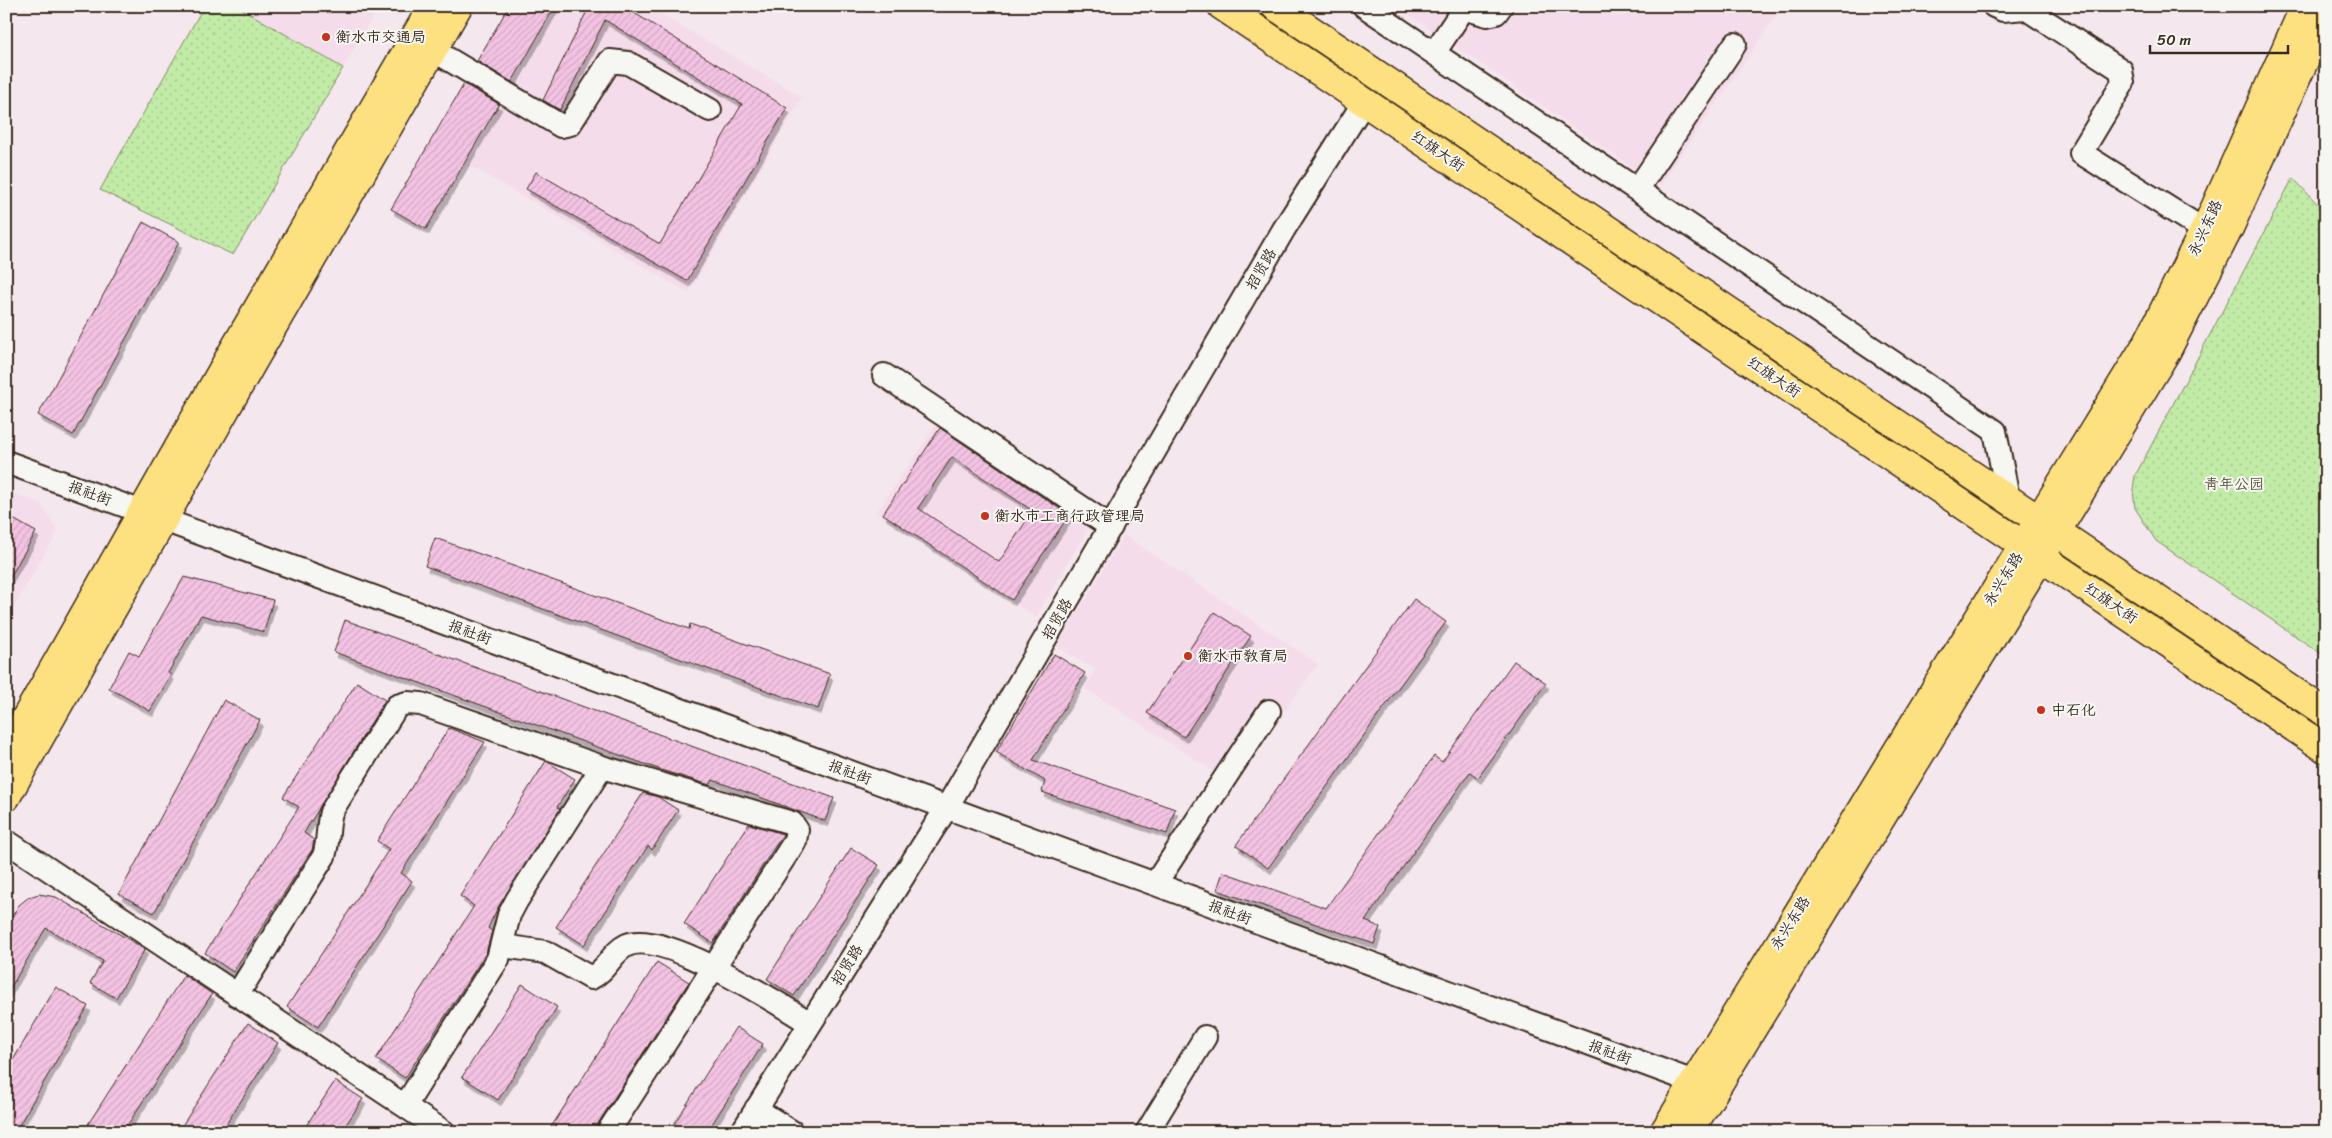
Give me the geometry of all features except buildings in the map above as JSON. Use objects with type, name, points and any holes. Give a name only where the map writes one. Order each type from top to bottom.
[{"type":"main road","points":[[6,797],[153,516],[433,6]]},
{"type":"main road","points":[[6,754],[153,516],[458,6]]},
{"type":"main road","name":"红旗大街","points":[[1222,6],[2326,749]]},
{"type":"main road","name":"红旗大街","points":[[1275,6],[2326,713]]},
{"type":"main road","name":"永兴东路","points":[[2048,525],[2148,342],[2204,230],[2305,6]]},
{"type":"main road","name":"永兴东路","points":[[1664,1132],[2048,525],[2143,392],[2188,310],[2234,217],[2326,12]]},
{"type":"main road","name":"永兴东路","points":[[1689,1132],[2032,550]]},
{"type":"street","points":[[1364,6],[1995,431],[2008,498]]},
{"type":"street","points":[[1434,54],[1464,8],[1487,14],[1496,13],[1501,6]]},
{"type":"street","points":[[1994,6],[2003,10],[2025,7],[2121,70],[2123,83],[2081,153],[2204,230]]},
{"type":"street","points":[[1637,190],[1735,44]]},
{"type":"street","points":[[433,50],[561,126],[570,124],[610,61],[628,63],[710,110]]},
{"type":"street","name":"招贤路","points":[[742,1132],[947,807],[1284,229],[1364,102]]},
{"type":"street","points":[[884,375],[1111,527]]},
{"type":"street","name":"报社街","points":[[6,462],[1694,1082]]},
{"type":"street","points":[[237,995],[324,856],[329,842],[328,823],[331,812],[397,706],[407,702],[421,704],[602,767],[792,823],[797,830],[795,841],[608,1132]]},
{"type":"street","points":[[1155,884],[1269,711]]},
{"type":"street","points":[[405,1106],[498,959],[503,946],[509,915],[517,900],[602,767]]},
{"type":"street","points":[[6,841],[444,1132]]},
{"type":"street","points":[[503,946],[545,952],[591,978],[601,973],[618,951],[627,945],[643,942],[664,946],[741,981],[810,1024]]},
{"type":"street","points":[[1147,1132],[1205,1037]]},
{"type":"street","points":[[756,1109],[792,1132]]},
{"type":"shaded area","name":"衡水市交通局","points":[[237,6],[379,6],[343,68]]},
{"type":"shaded area","points":[[558,6],[647,6],[802,97],[689,293],[467,164]]},
{"type":"shaded area","points":[[1396,6],[1783,6],[1660,186]]},
{"type":"shaded area","name":"衡水市工商行政管理局","points":[[941,418],[1093,520],[1036,617],[876,513]]},
{"type":"shaded area","points":[[6,491],[40,503],[58,531],[6,620]]},
{"type":"shaded area","name":"衡水市教育局","points":[[1124,535],[1318,664],[1233,784],[1085,688],[1095,670],[1057,647]]},
{"type":"green space","points":[[204,6],[237,6],[343,68],[233,255],[100,190]]},
{"type":"green space","name":"青年公园","points":[[2293,178],[2326,213],[2326,657],[2156,541],[2135,508],[2133,489],[2135,476]]},
{"type":"place","name":"衡水市交通局","points":[[326,37]]},
{"type":"place","name":"衡水市工商行政管理局","points":[[985,516]]},
{"type":"place","name":"衡水市教育局","points":[[1188,656]]},
{"type":"place","name":"中石化","points":[[2041,710]]}]
